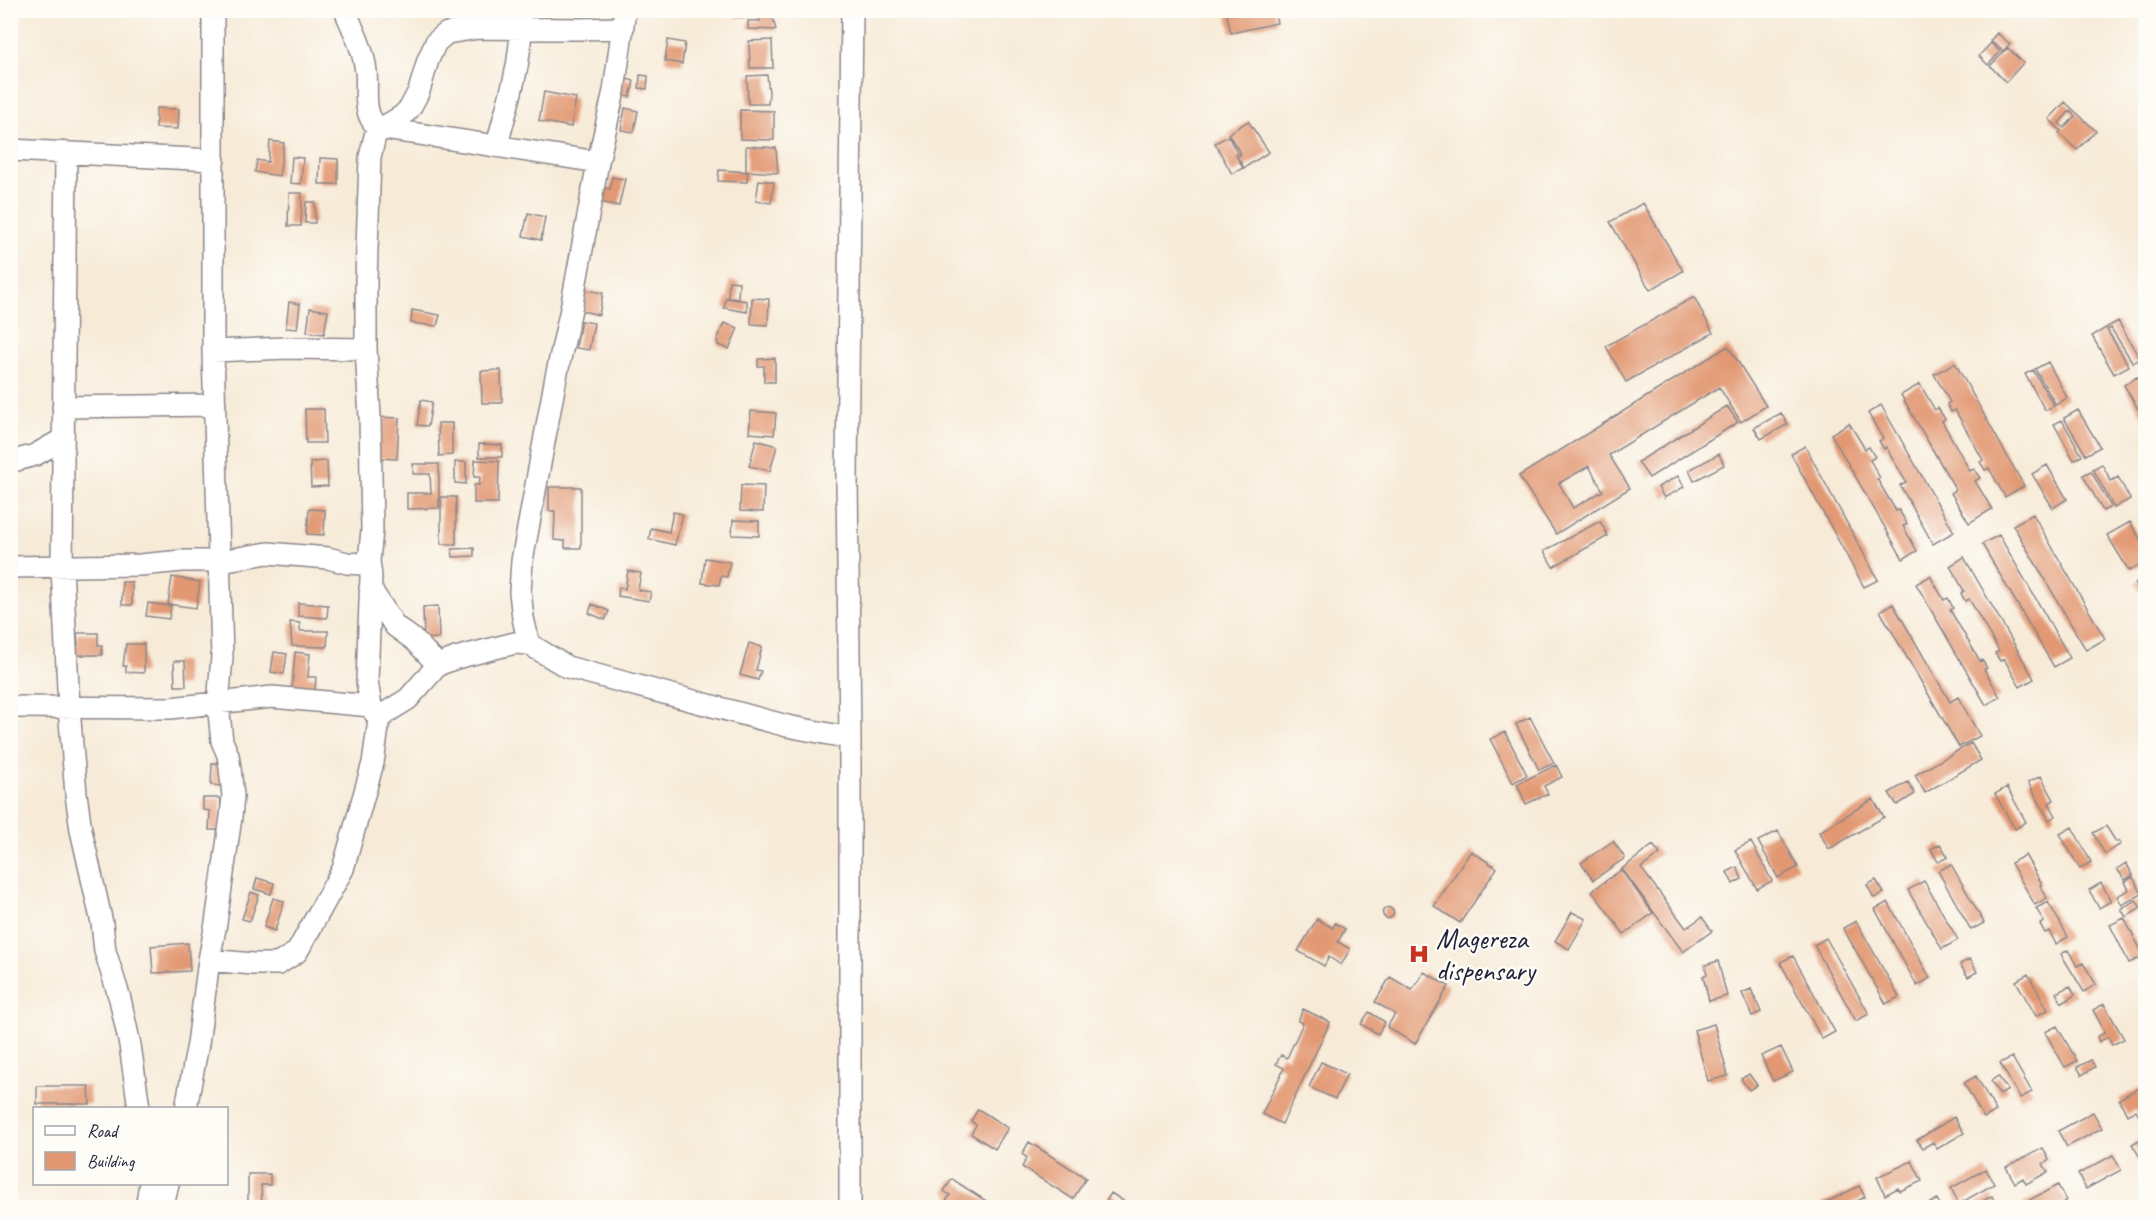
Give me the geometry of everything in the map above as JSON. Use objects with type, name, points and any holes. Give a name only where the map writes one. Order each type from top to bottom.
[{"type":"street","points":[[186,1107],[198,1044],[208,960],[216,923],[233,796],[228,756],[222,741],[218,704],[222,657],[213,351],[213,10]]},
{"type":"street","points":[[345,10],[361,49],[366,71],[369,115],[382,128],[598,162]]},
{"type":"street","points":[[850,1208],[850,738],[847,477],[852,10]]},
{"type":"street","points":[[208,960],[278,964],[297,952],[343,869],[374,763],[375,713],[367,681],[371,576],[369,561],[372,530],[366,349],[370,157],[375,136],[382,128],[402,116],[410,108],[419,92],[436,42],[447,33],[520,20],[624,19],[614,91],[598,162],[522,561],[520,592],[529,644]]},
{"type":"street","points":[[496,146],[520,51],[520,20]]},
{"type":"street","points":[[10,150],[214,159]]},
{"type":"street","points":[[66,153],[62,567],[69,708],[81,830],[102,923],[105,951],[120,999],[130,1045],[139,1107]]},
{"type":"street","points":[[213,351],[287,348],[366,349]]},
{"type":"street","points":[[63,407],[215,405]]},
{"type":"street","points":[[10,462],[35,455],[63,439]]},
{"type":"street","points":[[10,567],[220,561],[268,553],[328,558],[347,563],[362,564],[369,561]]},
{"type":"street","points":[[370,588],[396,626],[414,640],[438,665]]},
{"type":"street","points":[[10,706],[170,708],[272,698],[375,713],[387,712],[408,699],[438,665],[515,643],[529,644],[567,666],[787,726],[850,738]]},
{"type":"street","points":[[146,1208],[150,1185]]},
{"type":"street","points":[[159,1208],[168,1185]]},
{"type":"building","points":[[734,10],[771,10],[776,30],[748,29],[748,21],[760,21],[759,17],[735,17]]},
{"type":"building","points":[[1226,10],[1274,10],[1277,23],[1231,33]]},
{"type":"building","points":[[1997,33],[2010,44],[2003,51],[1990,41]]},
{"type":"building","points":[[668,40],[685,43],[682,64],[665,61]]},
{"type":"building","points":[[772,40],[773,68],[750,68],[749,41]]},
{"type":"building","points":[[1991,43],[2000,52],[1988,65],[1979,56]]},
{"type":"building","points":[[2008,48],[2023,63],[2006,82],[1990,66]]},
{"type":"building","points":[[640,75],[648,76],[647,89],[639,88]]},
{"type":"building","points":[[767,75],[768,104],[748,104],[747,76]]},
{"type":"building","points":[[623,78],[634,81],[630,97],[619,95]]},
{"type":"building","points":[[544,92],[576,98],[571,127],[539,121]]},
{"type":"building","points":[[2065,102],[2096,131],[2077,150],[2059,133],[2061,131],[2049,119]],"holes":[[[2070,111],[2075,116],[2064,128],[2059,123]]]},
{"type":"building","points":[[156,108],[179,109],[178,129],[156,128]]},
{"type":"building","points":[[625,108],[638,111],[634,132],[621,130]]},
{"type":"building","points":[[740,110],[774,111],[774,140],[740,139]]},
{"type":"building","points":[[1248,121],[1269,152],[1244,168],[1235,154],[1243,168],[1232,174],[1215,143],[1228,136],[1239,156],[1241,154],[1228,134]]},
{"type":"building","points":[[270,141],[284,143],[279,176],[255,172],[257,160],[268,162]]},
{"type":"building","points":[[746,146],[776,148],[778,173],[746,171]]},
{"type":"building","points":[[292,157],[303,158],[301,184],[290,183]]},
{"type":"building","points":[[320,158],[338,159],[338,184],[319,184]]},
{"type":"building","points":[[719,170],[748,172],[747,182],[718,181]]},
{"type":"building","points":[[612,177],[625,179],[619,206],[594,201],[597,186],[610,189]]},
{"type":"building","points":[[759,180],[774,182],[771,203],[756,201]]},
{"type":"building","points":[[289,193],[302,193],[301,226],[288,226]]},
{"type":"building","points":[[306,202],[315,202],[315,223],[305,223]]},
{"type":"building","points":[[1643,203],[1683,271],[1650,290],[1610,222]]},
{"type":"building","points":[[528,213],[545,217],[541,240],[523,236]]},
{"type":"building","points":[[729,281],[739,282],[738,299],[728,298]]},
{"type":"building","points":[[582,289],[603,293],[599,315],[578,310]]},
{"type":"building","points":[[1694,297],[1713,333],[1626,382],[1606,346]]},
{"type":"building","points":[[726,298],[747,301],[747,312],[724,308]]},
{"type":"building","points":[[752,298],[769,299],[768,325],[751,324]]},
{"type":"building","points":[[289,302],[300,304],[297,329],[286,328]]},
{"type":"building","points":[[310,308],[328,311],[324,334],[307,332]]},
{"type":"building","points":[[412,310],[440,315],[437,326],[411,323]]},
{"type":"building","points":[[581,321],[594,323],[589,350],[576,348]]},
{"type":"building","points":[[2118,321],[2140,359],[2133,363],[2111,328],[2107,330],[2129,366],[2114,374],[2092,336]]},
{"type":"building","points":[[724,323],[738,328],[729,349],[718,345],[717,340]]},
{"type":"building","points":[[1728,346],[1766,406],[1741,422],[1719,387],[1609,455],[1630,488],[1556,534],[1519,476]],"holes":[[[1589,466],[1603,491],[1573,508],[1559,483]]]},
{"type":"building","points":[[775,358],[775,382],[764,382],[764,366],[758,366],[758,359]]},
{"type":"building","points":[[2048,362],[2067,398],[2056,405],[2035,369]]},
{"type":"building","points":[[1955,363],[2024,486],[2005,497],[1989,468],[1985,470],[1980,462],[1983,460],[1955,410],[1951,412],[1947,404],[1950,402],[1934,374]]},
{"type":"building","points":[[501,370],[502,403],[482,403],[481,371]]},
{"type":"building","points":[[2033,370],[2054,406],[2045,410],[2025,374]]},
{"type":"building","points":[[2137,377],[2146,392],[2146,423],[2124,385]]},
{"type":"building","points":[[1920,384],[1935,410],[1938,408],[1945,419],[1942,421],[1970,471],[1974,469],[1980,478],[1975,481],[1992,509],[1969,523],[1951,493],[1956,490],[1901,395]]},
{"type":"building","points":[[421,400],[432,402],[428,426],[417,425]]},
{"type":"building","points":[[1881,405],[1954,532],[1933,544],[1900,485],[1906,482],[1886,447],[1884,449],[1879,441],[1883,439],[1868,413]]},
{"type":"building","points":[[1727,406],[1738,422],[1649,478],[1638,462]]},
{"type":"building","points":[[305,409],[324,409],[325,443],[306,443]]},
{"type":"building","points":[[2078,410],[2100,447],[2086,455],[2064,418]]},
{"type":"building","points":[[751,411],[776,413],[774,435],[749,433]]},
{"type":"building","points":[[1781,413],[1788,424],[1761,439],[1754,428]]},
{"type":"building","points":[[374,417],[399,418],[397,459],[378,458]]},
{"type":"building","points":[[2062,420],[2082,456],[2074,460],[2054,424]]},
{"type":"building","points":[[438,423],[452,423],[452,455],[439,456]]},
{"type":"building","points":[[1849,423],[1865,449],[1869,447],[1875,457],[1870,460],[1880,478],[1877,479],[1896,511],[1899,510],[1907,524],[1903,526],[1917,551],[1903,559],[1831,434]]},
{"type":"building","points":[[756,440],[777,446],[770,471],[749,466]]},
{"type":"building","points":[[479,444],[502,445],[502,457],[479,457]]},
{"type":"building","points":[[1805,446],[1878,580],[1864,587],[1791,454]]},
{"type":"building","points":[[1719,454],[1724,465],[1694,481],[1689,470]]},
{"type":"building","points":[[475,460],[499,461],[498,503],[474,503],[474,485],[479,485],[480,477],[474,477]]},
{"type":"building","points":[[327,461],[328,486],[311,487],[310,462]]},
{"type":"building","points":[[455,462],[466,462],[466,484],[455,483]]},
{"type":"building","points":[[413,464],[439,464],[439,508],[407,509],[407,493],[431,493],[430,474],[413,474]]},
{"type":"building","points":[[2102,464],[2111,481],[2118,477],[2130,499],[2114,508],[2093,469]]},
{"type":"building","points":[[2047,465],[2067,499],[2053,508],[2032,474]]},
{"type":"building","points":[[2091,471],[2111,507],[2103,511],[2083,475]]},
{"type":"building","points":[[1678,476],[1684,487],[1664,498],[1658,487]]},
{"type":"building","points":[[741,485],[764,486],[763,512],[740,511]]},
{"type":"building","points":[[549,487],[581,487],[581,548],[565,548],[565,541],[554,540],[555,511],[549,511]]},
{"type":"building","points":[[441,497],[456,497],[456,544],[441,544]]},
{"type":"building","points":[[309,509],[325,510],[324,535],[307,534]]},
{"type":"building","points":[[673,512],[683,514],[675,545],[649,539],[651,528],[669,532]]},
{"type":"building","points":[[2033,514],[2105,639],[2086,650],[2013,525]]},
{"type":"building","points":[[733,520],[759,521],[759,536],[732,535]]},
{"type":"building","points":[[1600,521],[1608,536],[1553,567],[1544,551]]},
{"type":"building","points":[[2130,522],[2142,542],[2146,540],[2146,562],[2129,571],[2107,535]]},
{"type":"building","points":[[1999,535],[2070,658],[2054,667],[1982,544]]},
{"type":"building","points":[[474,548],[474,556],[453,557],[452,549]]},
{"type":"building","points":[[1964,557],[2034,679],[2020,687],[2004,659],[2000,661],[1995,653],[1999,651],[1969,599],[1965,601],[1961,593],[1964,591],[1950,566]]},
{"type":"building","points":[[705,558],[730,562],[727,577],[721,576],[719,585],[702,583]]},
{"type":"building","points":[[628,571],[641,573],[638,590],[651,592],[649,601],[618,596],[619,587],[625,589]]},
{"type":"building","points":[[1930,576],[1944,600],[1948,598],[1953,608],[1950,610],[1980,661],[1982,660],[1987,668],[1984,669],[2000,697],[1986,705],[1916,584]]},
{"type":"building","points":[[172,577],[200,582],[196,608],[168,604]]},
{"type":"building","points":[[2146,577],[2146,602],[2135,583]]},
{"type":"building","points":[[122,582],[132,582],[132,605],[122,605]]},
{"type":"building","points":[[148,603],[171,606],[169,619],[146,616]]},
{"type":"building","points":[[298,603],[328,605],[327,618],[298,616]]},
{"type":"building","points":[[592,604],[609,611],[605,620],[589,613]]},
{"type":"building","points":[[1893,604],[1950,702],[1958,697],[1980,736],[1959,747],[1880,611]]},
{"type":"building","points":[[438,606],[439,638],[424,639],[423,607]]},
{"type":"building","points":[[290,622],[300,623],[300,631],[328,631],[327,647],[292,646]]},
{"type":"building","points":[[77,633],[98,633],[98,645],[102,645],[102,655],[73,655],[73,645],[78,645]]},
{"type":"building","points":[[749,643],[762,647],[756,670],[761,671],[758,680],[740,675]]},
{"type":"building","points":[[126,644],[144,644],[144,673],[126,672],[126,666],[123,666]]},
{"type":"building","points":[[274,652],[287,654],[284,674],[271,672]]},
{"type":"building","points":[[295,652],[310,654],[308,677],[316,677],[315,691],[292,688]]},
{"type":"building","points":[[174,661],[185,661],[186,686],[175,686]]},
{"type":"building","points":[[1530,717],[1554,763],[1539,770],[1516,724]]},
{"type":"building","points":[[1505,732],[1527,775],[1513,783],[1490,739]]},
{"type":"building","points":[[1971,743],[1981,760],[1925,793],[1915,775]]},
{"type":"building","points":[[212,763],[223,764],[222,786],[211,785]]},
{"type":"building","points":[[1556,765],[1562,777],[1544,786],[1548,794],[1526,804],[1517,784]]},
{"type":"building","points":[[2041,776],[2054,800],[2049,803],[2056,816],[2049,820],[2028,782]]},
{"type":"building","points":[[1908,782],[1915,794],[1897,805],[1889,793]]},
{"type":"building","points":[[2007,787],[2026,822],[2015,829],[1995,794]]},
{"type":"building","points":[[203,798],[221,798],[220,830],[209,830],[210,811],[203,810]]},
{"type":"building","points":[[1873,799],[1884,817],[1829,849],[1819,832]]},
{"type":"building","points":[[2106,826],[2116,842],[2119,840],[2121,844],[2105,854],[2093,833]]},
{"type":"building","points":[[2072,827],[2091,862],[2080,869],[2060,834]]},
{"type":"building","points":[[1778,831],[1798,867],[1778,878],[1758,841]]},
{"type":"building","points":[[1613,841],[1625,858],[1593,880],[1581,863]]},
{"type":"building","points":[[1751,842],[1772,881],[1757,889],[1735,850]]},
{"type":"building","points":[[1940,844],[1948,857],[1938,862],[1931,849]]},
{"type":"building","points":[[1653,845],[1660,854],[1641,868],[1686,928],[1702,917],[1712,931],[1683,952],[1622,869]]},
{"type":"building","points":[[1471,851],[1497,868],[1460,923],[1434,906]]},
{"type":"building","points":[[2025,855],[2042,884],[2040,885],[2047,898],[2035,905],[2011,863]]},
{"type":"building","points":[[2126,863],[2133,875],[2125,880],[2117,869]]},
{"type":"building","points":[[1951,864],[1984,923],[1971,930],[1938,871]]},
{"type":"building","points":[[1737,867],[1742,879],[1733,884],[1727,872]]},
{"type":"building","points":[[1621,870],[1653,913],[1624,934],[1592,891]]},
{"type":"building","points":[[2133,877],[2142,894],[2122,905],[2117,896],[2129,890],[2125,882]]},
{"type":"building","points":[[257,878],[274,883],[271,894],[254,889]]},
{"type":"building","points":[[1876,880],[1884,893],[1874,898],[1867,885]]},
{"type":"building","points":[[1924,881],[1958,940],[1942,949],[1908,890]]},
{"type":"building","points":[[2101,883],[2111,901],[2099,908],[2089,890]]},
{"type":"building","points":[[251,892],[259,895],[250,921],[242,919]]},
{"type":"building","points":[[273,898],[284,901],[275,931],[264,927]]},
{"type":"building","points":[[2136,900],[2141,908],[2126,917],[2121,909]]},
{"type":"building","points":[[1888,902],[1930,978],[1917,986],[1875,909]]},
{"type":"building","points":[[2048,902],[2068,937],[2056,944],[2049,931],[2045,933],[2040,924],[2044,922],[2036,908]]},
{"type":"building","points":[[1388,907],[1394,913],[1388,919],[1382,913]]},
{"type":"building","points":[[1572,912],[1586,919],[1569,949],[1555,941]]},
{"type":"building","points":[[2124,918],[2144,956],[2129,963],[2110,925]]},
{"type":"building","points":[[1317,919],[1333,928],[1335,923],[1345,929],[1338,942],[1350,949],[1341,965],[1329,957],[1324,966],[1298,951]]},
{"type":"building","points":[[1856,921],[1899,997],[1886,1004],[1843,928]]},
{"type":"building","points":[[1826,938],[1869,1014],[1856,1021],[1814,945]]},
{"type":"building","points":[[188,943],[190,971],[153,973],[151,946]]},
{"type":"building","points":[[2068,950],[2077,966],[2083,963],[2096,984],[2084,992],[2061,954]]},
{"type":"building","points":[[1793,956],[1835,1032],[1822,1039],[1780,962]]},
{"type":"building","points":[[1970,959],[1977,972],[1968,977],[1960,964]]},
{"type":"building","points":[[1718,961],[1727,996],[1709,1001],[1703,976],[1707,974],[1705,965]]},
{"type":"building","points":[[1424,972],[1449,986],[1415,1044],[1387,1027],[1395,1014],[1375,1002],[1390,977],[1412,990]]},
{"type":"building","points":[[2028,974],[2048,1010],[2036,1016],[2016,981]]},
{"type":"building","points":[[2070,986],[2075,995],[2062,1003],[2056,993]]},
{"type":"building","points":[[1751,989],[1761,1012],[1752,1016],[1742,993]]},
{"type":"building","points":[[2104,1004],[2124,1039],[2112,1045],[2108,1037],[2099,1042],[2097,1037],[2105,1032],[2093,1010]]},
{"type":"building","points":[[1303,1009],[1330,1022],[1282,1124],[1262,1114],[1284,1068],[1276,1064],[1281,1055],[1287,1058],[1303,1023],[1298,1021]]},
{"type":"building","points":[[1369,1012],[1385,1022],[1378,1034],[1361,1024]]},
{"type":"building","points":[[1714,1024],[1728,1076],[1708,1081],[1694,1030]]},
{"type":"building","points":[[2057,1026],[2077,1061],[2065,1067],[2045,1032]]},
{"type":"building","points":[[1781,1047],[1793,1072],[1773,1081],[1761,1056]]},
{"type":"building","points":[[2012,1057],[2032,1092],[2020,1098],[2000,1063]]},
{"type":"building","points":[[2091,1060],[2095,1067],[2082,1075],[2077,1067]]},
{"type":"building","points":[[1321,1062],[1347,1074],[1335,1099],[1309,1087]]},
{"type":"building","points":[[1749,1074],[1757,1085],[1749,1090],[1741,1079]]},
{"type":"building","points":[[1976,1076],[1996,1111],[1984,1118],[1964,1083]]},
{"type":"building","points":[[1998,1076],[2008,1090],[2000,1095],[1991,1081]]},
{"type":"building","points":[[2146,1084],[2146,1114],[2140,1117],[2136,1110],[2127,1115],[2119,1099]]},
{"type":"building","points":[[37,1086],[89,1086],[90,1104],[37,1104]]},
{"type":"building","points":[[978,1109],[1008,1128],[995,1149],[971,1134],[976,1125],[971,1121]]},
{"type":"building","points":[[2093,1112],[2102,1128],[2067,1147],[2058,1131]]},
{"type":"building","points":[[1954,1117],[1964,1133],[1937,1149],[1933,1142],[1923,1148],[1917,1140]]},
{"type":"building","points":[[2146,1136],[2146,1157],[2141,1159],[2132,1144]]},
{"type":"building","points":[[1029,1142],[1086,1178],[1073,1199],[1022,1167],[1027,1158],[1022,1154]]},
{"type":"building","points":[[2043,1148],[2049,1160],[2043,1164],[2048,1172],[2026,1184],[2023,1178],[2015,1183],[2006,1167]]},
{"type":"building","points":[[2113,1155],[2121,1170],[2086,1189],[2078,1174]]},
{"type":"building","points":[[1912,1161],[1922,1181],[1900,1191],[1898,1188],[1885,1195],[1877,1177]]},
{"type":"building","points":[[1986,1169],[1994,1184],[1959,1204],[1951,1188]]},
{"type":"building","points":[[248,1174],[270,1174],[270,1185],[261,1185],[262,1208],[248,1208]]},
{"type":"building","points":[[952,1179],[997,1208],[950,1208],[944,1204],[950,1195],[944,1191]]},
{"type":"building","points":[[2058,1185],[2066,1201],[2054,1208],[2024,1208],[2022,1204]]},
{"type":"building","points":[[1859,1186],[1865,1197],[1848,1205],[1849,1208],[1822,1208],[1821,1205]]},
{"type":"building","points":[[1111,1193],[1134,1208],[1108,1208],[1104,1205]]},
{"type":"building","points":[[1992,1196],[1997,1206],[1969,1208]]},
{"type":"building","points":[[1937,1199],[1942,1208],[1921,1208]]},
{"type":"place","name":"Magereza dispensary","points":[[1419,954]]}]
